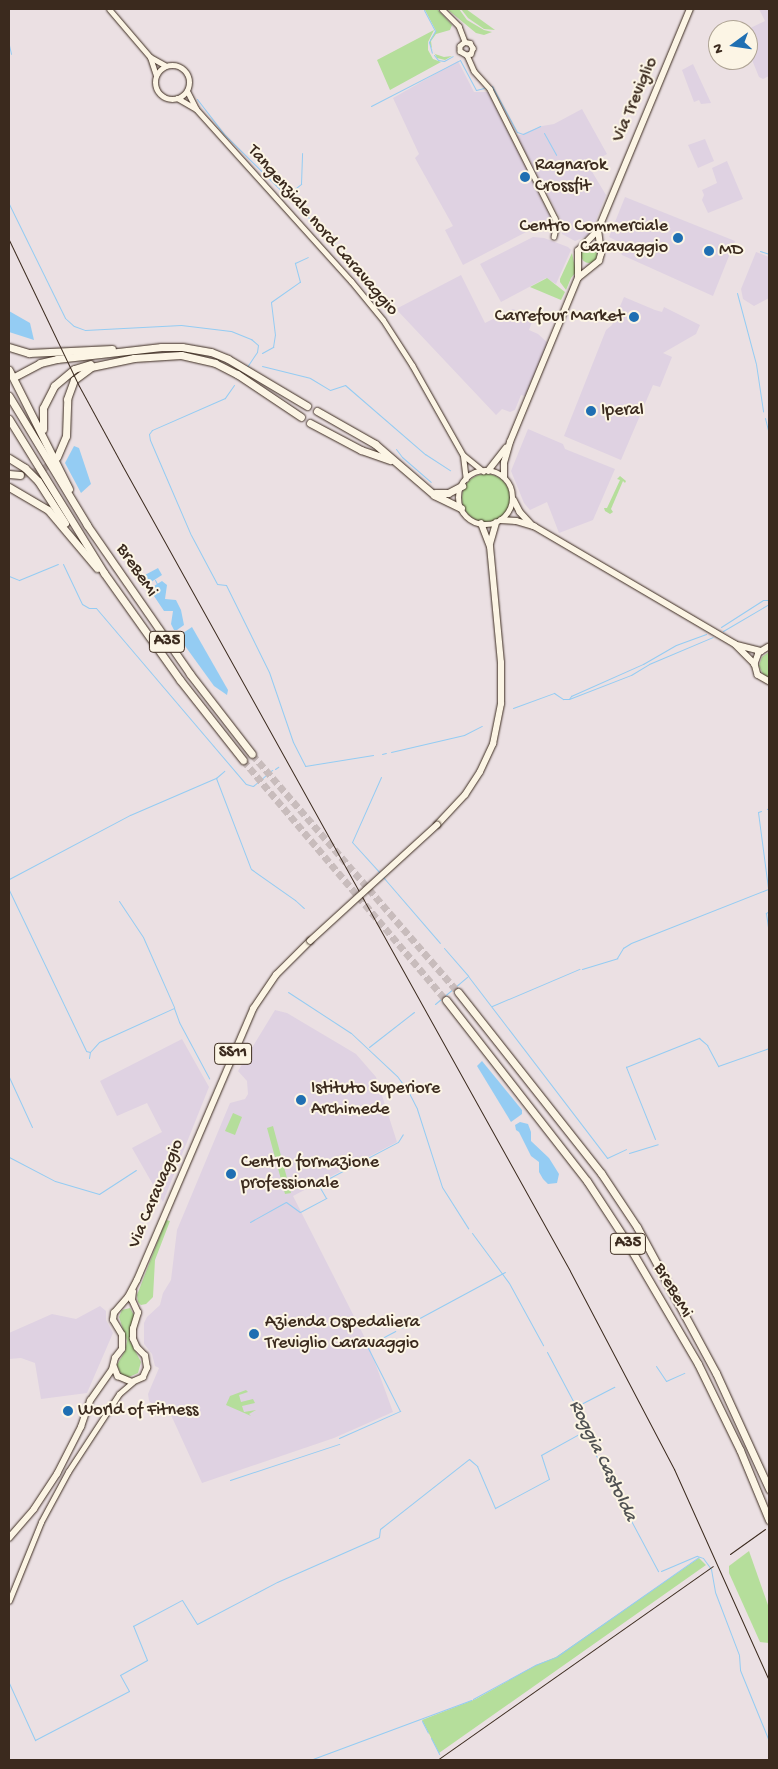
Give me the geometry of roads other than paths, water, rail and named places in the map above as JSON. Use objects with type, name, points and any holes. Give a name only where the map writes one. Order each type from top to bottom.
[{"type":"highway","points":[[9,347],[29,353],[182,347],[211,352],[235,362],[308,406]]},
{"type":"highway","points":[[16,376],[40,363],[57,359],[142,349]]},
{"type":"highway","points":[[46,441],[42,414],[47,397],[54,386],[78,367],[95,363],[171,355],[207,360],[237,374],[301,417]]},
{"type":"highway","points":[[57,457],[66,436],[67,399],[74,380],[91,367],[119,361]]},
{"type":"highway","points":[[9,370],[46,441],[86,525]]},
{"type":"highway","name":"BreBeMi","points":[[9,396],[86,525],[190,674],[252,754]]},
{"type":"highway","points":[[317,412],[375,444],[392,461],[430,492],[461,508]]},
{"type":"highway","name":"BreBeMi","points":[[9,420],[104,573],[180,680],[243,760]]},
{"type":"highway","points":[[310,423],[361,450],[392,461]]},
{"type":"highway","points":[[9,458],[25,468],[38,481],[75,537],[88,549]]},
{"type":"highway","points":[[9,474],[20,475]]},
{"type":"highway","points":[[430,492],[448,493],[464,483]]},
{"type":"highway","points":[[9,487],[41,504],[54,516],[83,553],[104,573]]},
{"type":"highway","name":"BreBeMi","points":[[458,992],[601,1173],[637,1227],[716,1373],[769,1489]]},
{"type":"highway","name":"BreBeMi","points":[[446,1000],[587,1181],[623,1236],[698,1364],[740,1450],[768,1518]]},
{"type":"main road","name":"Tangenziale nord Caravaggio","points":[[109,9],[150,57],[166,66],[175,64],[185,70],[190,80],[187,91],[196,110],[351,281],[383,320],[412,365],[463,455],[485,471]]},
{"type":"main road","name":"Via Treviglio","points":[[598,230],[690,9]]},
{"type":"main road","name":"Tangenziale nord Caravaggio","points":[[150,57],[156,76],[156,87],[160,93],[168,98],[176,98],[196,110]]},
{"type":"main road","points":[[156,76],[166,66]]},
{"type":"main road","points":[[176,98],[187,91]]},
{"type":"main road","points":[[598,230],[579,249],[577,257],[578,278],[510,442],[504,463],[504,477],[511,487],[513,498],[520,512],[534,526],[735,644],[761,651],[769,648]]},
{"type":"main road","points":[[578,278],[599,261],[598,230]]},
{"type":"main road","points":[[586,244],[593,244],[600,251]]},
{"type":"main road","points":[[577,257],[584,266],[592,266]]},
{"type":"main road","points":[[510,442],[485,471],[464,483],[459,497],[461,508],[470,520],[481,524],[516,521],[534,526]]},
{"type":"main road","name":"Tangenziale nord Caravaggio","points":[[463,455],[464,483]]},
{"type":"main road","points":[[485,471],[504,477]]},
{"type":"main road","points":[[490,546],[499,521],[511,509],[513,498]]},
{"type":"main road","points":[[481,524],[490,546]]},
{"type":"main road","name":"Via Caravaggio","points":[[133,1382],[142,1378],[148,1365],[145,1356],[137,1348],[133,1339],[133,1329],[138,1313],[132,1296],[137,1280],[244,1027],[264,991],[278,971],[437,825],[465,795],[480,772],[493,744],[500,713],[501,673],[490,546]]},
{"type":"main road","points":[[735,644],[754,664],[758,675],[769,682]]},
{"type":"main road","points":[[754,664],[761,651]]},
{"type":"main road","name":"Via Caravaggio","points":[[9,1538],[34,1509],[57,1474],[68,1455],[97,1388],[114,1364],[123,1345],[122,1335],[113,1320],[114,1313],[137,1280]]},
{"type":"main road","points":[[122,1304],[135,1306]]},
{"type":"main road","points":[[114,1364],[121,1378]]},
{"type":"main road","points":[[97,1388],[110,1378],[121,1378],[133,1382]]},
{"type":"street","points":[[442,9],[459,26],[465,42]]},
{"type":"street","points":[[465,42],[470,43],[473,48],[471,54],[467,55]]},
{"type":"street","points":[[465,42],[459,49],[463,54],[467,55],[474,71],[490,89],[555,218],[557,224],[554,237]]},
{"type":"street","name":"Via Caravaggio","points":[[119,1394],[121,1378]]},
{"type":"street","name":"Via Caravaggio","points":[[9,1600],[50,1505],[84,1444],[119,1394],[133,1382]]},
{"type":"water","points":[[9,311],[30,323],[34,340],[9,332]]},
{"type":"water","points":[[74,446],[79,448],[91,484],[81,493],[65,463]]},
{"type":"water","points":[[158,568],[162,575],[148,584],[143,576]]},
{"type":"water","points":[[162,581],[167,585],[165,599],[176,600],[181,610],[184,625],[177,630],[174,630],[171,624],[173,611],[164,611],[152,593],[154,586]]},
{"type":"water","points":[[192,627],[228,690],[227,695],[214,686],[180,639],[180,635]]},
{"type":"water","points":[[482,1061],[522,1110],[522,1114],[511,1122],[477,1066]]},
{"type":"water","points":[[520,1122],[528,1124],[531,1132],[531,1141],[549,1158],[559,1174],[557,1183],[548,1184],[543,1179],[539,1172],[539,1162],[531,1156],[519,1132],[516,1130],[515,1125]]},
{"type":"waterway","points":[[424,10],[435,31],[429,42],[432,53]]},
{"type":"waterway","points":[[9,45],[11,54]]},
{"type":"waterway","points":[[434,55],[438,60],[444,61],[453,56]]},
{"type":"waterway","points":[[371,106],[460,60],[476,90],[484,88]]},
{"type":"waterway","points":[[492,86],[517,132],[523,134],[540,126]]},
{"type":"waterway","points":[[197,99],[224,134],[335,244]]},
{"type":"waterway","points":[[544,133],[556,155]]},
{"type":"waterway","points":[[287,195],[301,184],[302,153]]},
{"type":"waterway","points":[[9,204],[65,318],[74,326],[85,330],[181,325],[231,331],[251,339],[258,345],[257,352],[247,367]]},
{"type":"waterway","points":[[760,251],[769,254]]},
{"type":"waterway","points":[[262,353],[273,347],[275,335],[271,302],[300,282],[295,263],[308,257]]},
{"type":"waterway","points":[[737,293],[756,364],[763,411]]},
{"type":"waterway","points":[[262,366],[310,378],[330,390],[345,385],[425,454],[450,470]]},
{"type":"waterway","points":[[234,385],[225,398],[152,430],[149,434],[150,440],[191,535],[217,584],[226,585],[269,672],[293,742],[305,766],[373,755]]},
{"type":"waterway","points":[[765,418],[769,434]]},
{"type":"waterway","points":[[396,449],[402,457],[431,482]]},
{"type":"waterway","points":[[9,576],[19,580],[58,564]]},
{"type":"waterway","points":[[63,564],[82,604],[89,608],[96,608],[246,784],[253,786],[272,770]]},
{"type":"waterway","points":[[155,580],[157,584]]},
{"type":"waterway","points":[[721,627],[763,600],[769,600]]},
{"type":"waterway","points":[[723,631],[769,604]]},
{"type":"waterway","points":[[513,708],[554,693],[563,699],[569,699],[571,696],[643,664],[676,645],[706,634]]},
{"type":"waterway","points":[[569,699],[631,675],[649,664],[713,637]]},
{"type":"waterway","points":[[391,752],[464,735],[482,726]]},
{"type":"waterway","points":[[382,754],[386,753]]},
{"type":"waterway","points":[[9,879],[130,815],[216,778],[224,771]]},
{"type":"waterway","points":[[381,777],[352,842],[381,874]]},
{"type":"waterway","points":[[216,778],[251,869],[304,908]]},
{"type":"waterway","points":[[761,811],[758,812],[769,896]]},
{"type":"waterway","points":[[383,877],[440,943]]},
{"type":"waterway","points":[[582,969],[617,958],[623,948],[631,943],[768,889]]},
{"type":"waterway","points":[[9,890],[86,1051],[90,1052]]},
{"type":"waterway","points":[[119,901],[143,937],[174,1007]]},
{"type":"waterway","points":[[769,911],[766,913],[769,935]]},
{"type":"waterway","points":[[444,948],[468,976],[607,1158],[626,1149]]},
{"type":"waterway","points":[[492,1006],[579,969]]},
{"type":"waterway","points":[[435,1004],[467,977]]},
{"type":"waterway","name":"Roggia Castolda","points":[[288,992],[351,1033],[397,1076],[408,1091],[417,1109],[442,1187],[468,1228]]},
{"type":"waterway","points":[[89,1058],[90,1052],[99,1042],[174,1008],[179,1022],[209,1078]]},
{"type":"waterway","points":[[369,1047],[414,1012]]},
{"type":"waterway","points":[[655,1139],[626,1067],[699,1038],[707,1045],[718,1066],[769,1048]]},
{"type":"waterway","points":[[9,1077],[32,1127]]},
{"type":"waterway","points":[[250,1222],[286,1202],[300,1212],[326,1198],[318,1184],[398,1142],[403,1134]]},
{"type":"waterway","points":[[629,1153],[658,1144]]},
{"type":"waterway","points":[[9,1157],[55,1181],[99,1194],[136,1170]]},
{"type":"waterway","name":"Roggia Castolda","points":[[472,1233],[509,1283],[543,1345]]},
{"type":"waterway","points":[[401,1328],[505,1272]]},
{"type":"waterway","points":[[339,1438],[400,1411],[367,1346],[395,1331]]},
{"type":"waterway","name":"Roggia Castolda","points":[[547,1352],[588,1429],[591,1446],[658,1571]]},
{"type":"waterway","points":[[656,1366],[666,1381],[684,1373]]},
{"type":"waterway","points":[[577,1406],[614,1387]]},
{"type":"waterway","points":[[9,1683],[35,1740],[129,1691],[120,1675],[147,1660],[133,1626],[182,1600],[197,1624],[277,1582],[379,1537],[380,1529],[469,1459],[477,1466],[495,1508],[549,1479],[541,1455],[588,1429]]},
{"type":"waterway","points":[[230,1480],[339,1444]]},
{"type":"waterway","points":[[661,1571],[697,1556],[703,1558],[711,1569],[715,1592],[739,1655],[740,1670],[769,1741]]},
{"type":"waterway","points":[[473,1699],[535,1665],[556,1657],[699,1557]]},
{"type":"waterway","points":[[310,1760],[471,1700]]},
{"type":"waterway","points":[[422,1721],[428,1733]]},
{"type":"waterway","points":[[431,1738],[439,1754]]},
{"type":"tunnel","points":[[20,475],[43,469],[53,461]]},
{"type":"tunnel","points":[[252,754],[458,992]]},
{"type":"tunnel","points":[[243,760],[446,1000]]},
{"type":"railway","points":[[9,240],[79,386],[570,1271],[674,1469],[769,1680]]},
{"type":"railway","points":[[730,1554],[765,1529]]},
{"type":"railway","points":[[437,1760],[713,1566]]},
{"type":"place","name":"Ragnarok Crossfit","points":[[525,177]]},
{"type":"place","name":"Centro Commerciale Caravaggio","points":[[678,238]]},
{"type":"place","name":"MD","points":[[709,251]]},
{"type":"place","name":"Carrefour Market","points":[[634,317]]},
{"type":"place","name":"Iperal","points":[[591,411]]},
{"type":"place","name":"Istituto Superiore Archimede","points":[[301,1100]]},
{"type":"place","name":"Centro formazione professionale","points":[[231,1174]]},
{"type":"place","name":"Azienda Ospedaliera Treviglio Caravaggio","points":[[254,1334]]},
{"type":"place","name":"World of Fitness","points":[[68,1411]]}]
